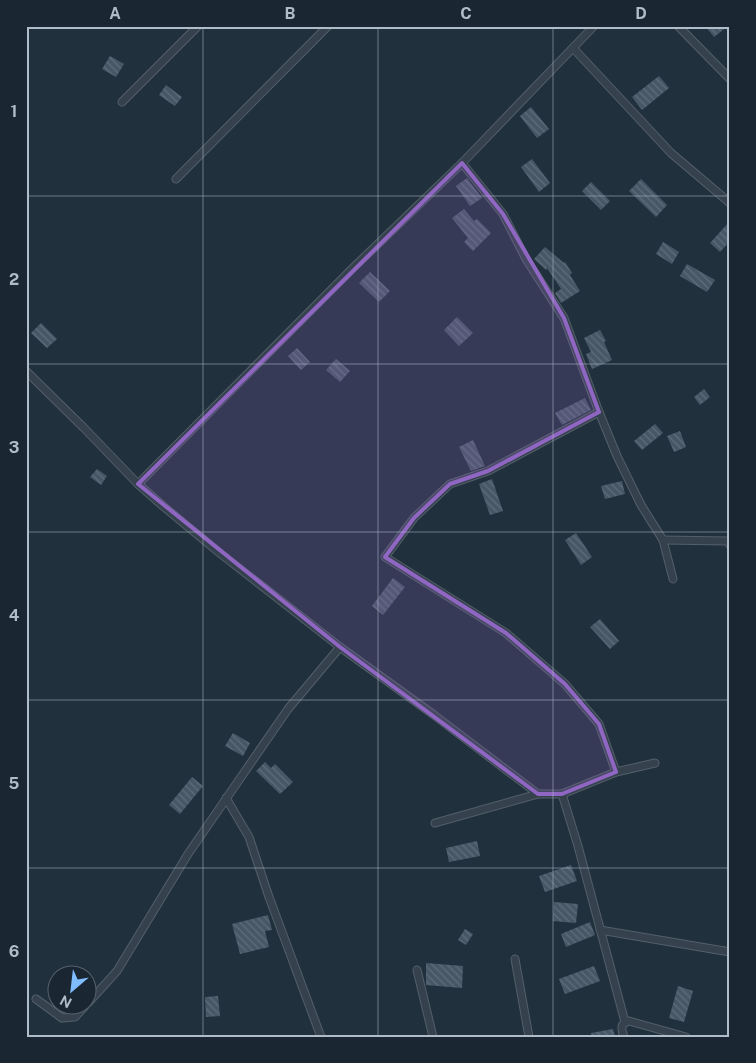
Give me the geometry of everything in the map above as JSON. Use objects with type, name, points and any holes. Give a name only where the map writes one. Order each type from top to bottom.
[{"type":"street","points":[[122,102],[198,26]]},
{"type":"street","points":[[176,178],[328,26]]},
{"type":"street","points":[[138,484],[462,162],[594,26]]},
{"type":"street","points":[[678,26],[730,79]]},
{"type":"street","points":[[573,48],[671,153],[730,203]]},
{"type":"street","points":[[462,162],[503,214],[526,259],[564,318],[617,456],[641,505],[664,540],[673,579]]},
{"type":"street","points":[[26,371],[138,484],[221,554],[340,647],[538,794]]},
{"type":"street","points":[[599,412],[488,471],[450,484],[414,518],[384,557],[506,633],[565,684],[599,724],[616,772]]},
{"type":"street","points":[[664,540],[728,541],[730,544]]},
{"type":"street","points":[[98,991],[117,971],[188,854],[288,709],[340,647]]},
{"type":"street","points":[[435,823],[538,794],[562,794],[616,772],[655,763]]},
{"type":"street","points":[[562,794],[578,846],[625,1022],[621,1028],[624,1037]]},
{"type":"street","points":[[226,798],[249,836],[269,897],[321,1037]]},
{"type":"street","points":[[600,930],[730,952]]},
{"type":"street","points":[[515,959],[529,1037]]},
{"type":"street","points":[[417,970],[433,1037]]},
{"type":"street","points":[[36,999],[48,1008]]},
{"type":"street","points":[[59,1016],[62,1018],[76,1016]]},
{"type":"street","points":[[625,1022],[629,1021],[686,1037]]},
{"type":"highlighted area","points":[[462,163],[503,214],[564,318],[599,412],[488,471],[450,484],[414,518],[385,557],[506,633],[565,684],[599,724],[616,772],[562,794],[538,794],[340,647],[138,484]]},
{"type":"building","points":[[705,26],[728,26],[714,37]]},
{"type":"building","points":[[110,56],[124,64],[116,77],[102,69]]},
{"type":"building","points":[[659,76],[669,88],[642,110],[632,97]]},
{"type":"building","points":[[166,85],[182,97],[175,106],[159,95]]},
{"type":"building","points":[[531,107],[549,129],[537,138],[520,116]]},
{"type":"building","points":[[532,159],[550,183],[539,192],[521,167]]},
{"type":"building","points":[[467,178],[482,198],[470,206],[456,186]]},
{"type":"building","points":[[641,179],[667,205],[656,217],[629,191]]},
{"type":"building","points":[[591,182],[610,201],[601,210],[582,191]]},
{"type":"building","points":[[464,209],[474,221],[477,219],[491,233],[473,251],[464,242],[468,238],[452,218]]},
{"type":"building","points":[[730,221],[730,241],[720,252],[710,243]]},
{"type":"building","points":[[663,242],[679,252],[672,264],[656,254]]},
{"type":"building","points":[[545,247],[565,262],[572,273],[570,275],[580,291],[561,303],[555,293],[561,289],[547,268],[546,270],[534,259]]},
{"type":"building","points":[[687,264],[715,280],[707,292],[680,276]]},
{"type":"building","points":[[370,272],[390,291],[379,302],[359,283]]},
{"type":"building","points":[[457,317],[473,333],[459,346],[444,330]]},
{"type":"building","points":[[41,323],[57,339],[47,348],[31,333]]},
{"type":"building","points":[[600,330],[612,360],[592,369],[586,354],[591,352],[584,338]]},
{"type":"building","points":[[297,348],[310,362],[301,370],[288,356]]},
{"type":"building","points":[[336,359],[350,371],[340,382],[326,370]]},
{"type":"building","points":[[704,389],[710,397],[700,405],[694,397]]},
{"type":"building","points":[[585,398],[591,410],[562,425],[555,413]]},
{"type":"building","points":[[655,424],[663,433],[642,450],[634,441]]},
{"type":"building","points":[[680,431],[686,447],[674,452],[667,436]]},
{"type":"building","points":[[473,440],[485,466],[471,471],[459,447]]},
{"type":"building","points":[[97,469],[107,476],[101,485],[90,477]]},
{"type":"building","points":[[492,479],[503,511],[490,515],[479,484]]},
{"type":"building","points":[[622,481],[625,494],[605,499],[601,486]]},
{"type":"building","points":[[576,533],[592,557],[581,565],[565,540]]},
{"type":"building","points":[[393,578],[405,587],[383,615],[372,606]]},
{"type":"building","points":[[600,619],[619,641],[610,649],[590,627]]},
{"type":"building","points":[[233,733],[250,743],[243,756],[225,746]]},
{"type":"building","points":[[265,762],[271,768],[275,764],[293,782],[280,794],[256,771]]},
{"type":"building","points":[[192,777],[203,786],[180,814],[169,805]]},
{"type":"building","points":[[477,841],[480,856],[449,862],[446,848]]},
{"type":"building","points":[[571,865],[577,881],[545,892],[539,876]]},
{"type":"building","points":[[554,902],[578,904],[576,923],[553,921]]},
{"type":"building","points":[[268,915],[272,930],[265,931],[269,947],[240,954],[232,924]]},
{"type":"building","points":[[590,922],[595,935],[566,947],[561,934]]},
{"type":"building","points":[[465,929],[473,934],[466,945],[458,940]]},
{"type":"building","points":[[426,963],[463,966],[462,988],[426,985]]},
{"type":"building","points":[[594,966],[600,981],[565,994],[559,979]]},
{"type":"building","points":[[678,986],[693,991],[684,1022],[669,1018]]},
{"type":"building","points":[[218,996],[220,1016],[206,1017],[205,997]]},
{"type":"building","points":[[613,1029],[615,1037],[592,1037],[591,1033]]}]
